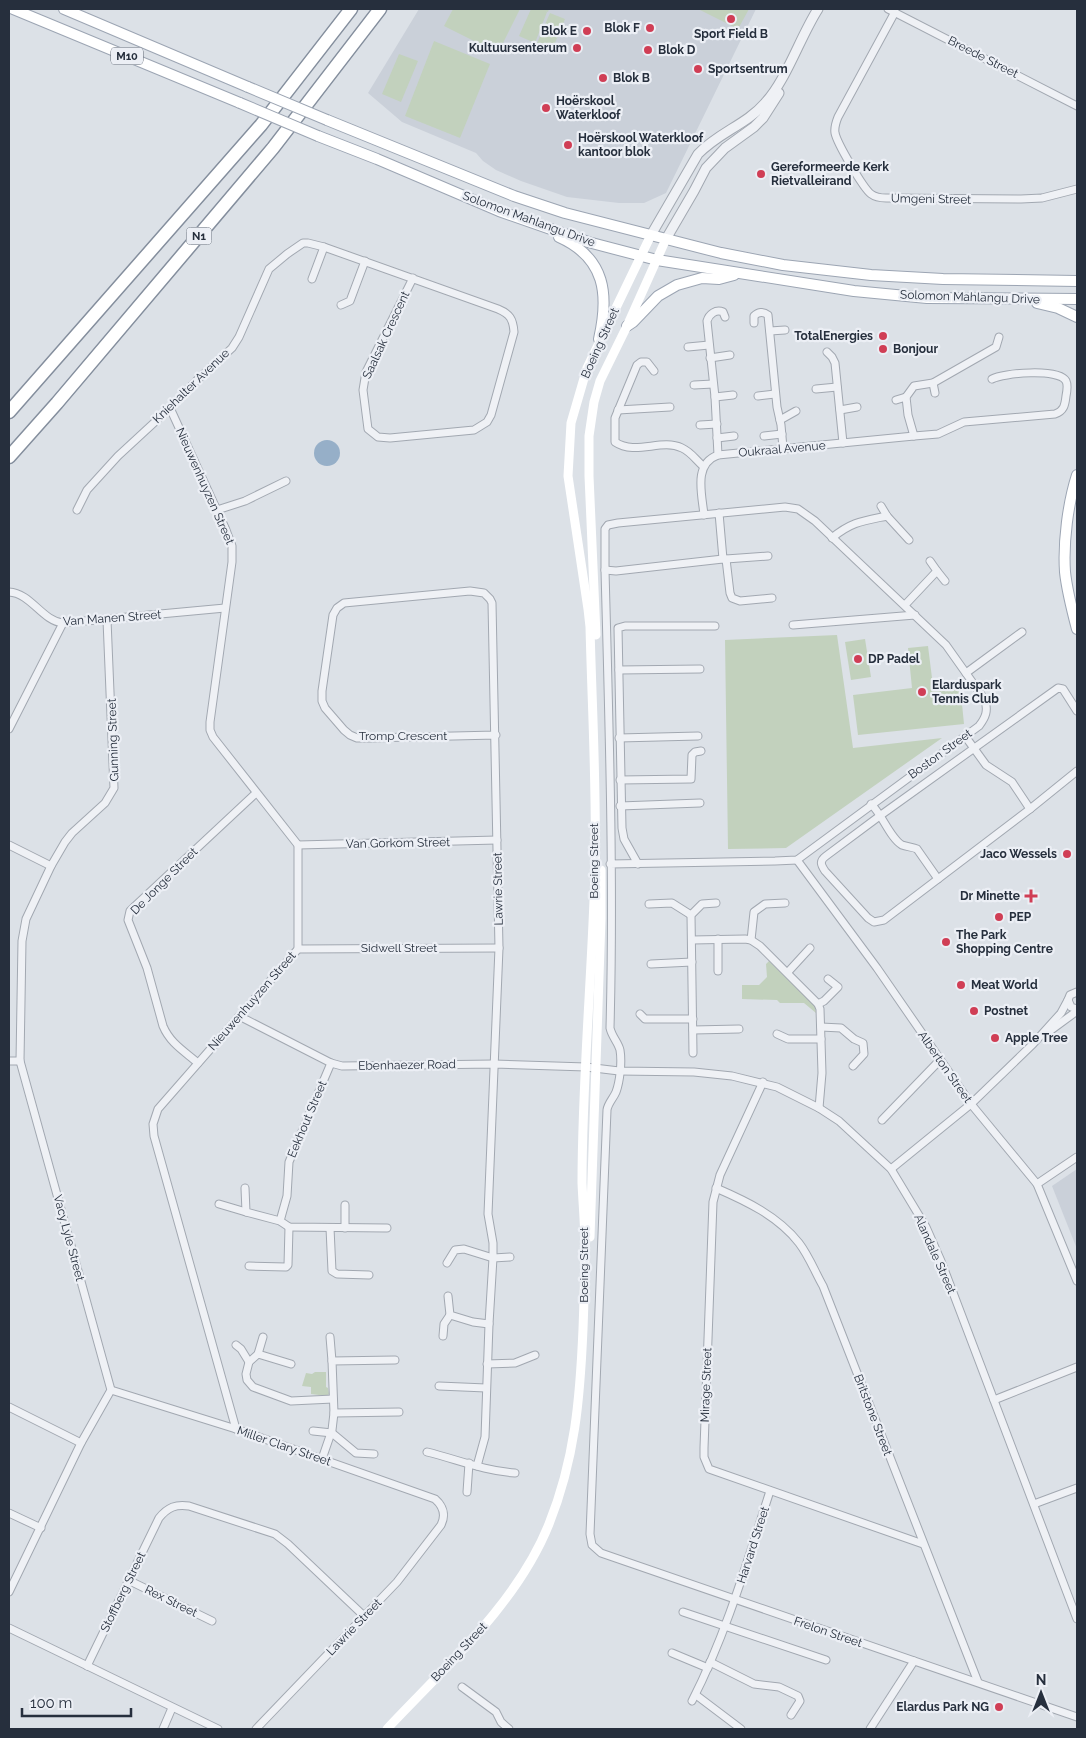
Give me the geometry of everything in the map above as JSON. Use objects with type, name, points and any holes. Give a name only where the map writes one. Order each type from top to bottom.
[{"type":"highway","name":"N1","points":[[9,412],[261,125],[351,9]]},
{"type":"highway","name":"N1","points":[[9,456],[57,403],[273,148],[380,9]]},
{"type":"main road","name":"Solomon Mahlangu Drive","points":[[13,9],[318,136],[377,158],[499,211],[588,242],[657,260],[854,291],[908,296],[1077,299]]},
{"type":"main road","name":"Solomon Mahlangu Drive","points":[[64,9],[327,120],[514,196],[565,213],[721,253],[783,265],[871,275],[943,279],[1077,281]]},
{"type":"main road","points":[[499,211],[570,242],[592,263],[601,281],[604,298],[604,314],[599,339]]},
{"type":"main road","name":"Boeing Street","points":[[391,1729],[487,1628],[517,1590],[543,1548],[561,1505],[578,1442],[583,1408],[595,869],[593,724],[588,609],[568,467],[571,423],[586,368],[651,235]]},
{"type":"main road","name":"Boeing Street","points":[[386,1729],[485,1625],[510,1595],[548,1527],[565,1482],[578,1414],[583,1343],[585,1246],[582,1184],[601,919],[595,608],[589,436],[594,402],[600,381],[666,238]]},
{"type":"main road","points":[[627,326],[658,296],[677,285],[702,278],[719,279],[740,274]]},
{"type":"main road","points":[[1048,281],[1077,274]]},
{"type":"main road","points":[[1019,299],[1058,308],[1077,317]]},
{"type":"main road","points":[[1077,474],[1067,526],[1065,570],[1077,629]]},
{"type":"street","name":"Boeing Street","points":[[651,235],[698,154],[719,135],[751,117],[770,97],[818,9]]},
{"type":"street","name":"Boeing Street","points":[[666,238],[706,168],[725,148],[754,127],[768,112],[823,9]]},
{"type":"street","name":"Breede Street","points":[[891,11],[1077,106]]},
{"type":"street","name":"Umgeni Street","points":[[891,11],[834,127],[840,146],[869,193],[880,198],[1021,199],[1042,198],[1077,190]]},
{"type":"street","name":"Kniehalter Avenue","points":[[77,510],[87,490],[118,456],[232,348],[239,337],[269,269],[303,243],[324,246],[498,309],[512,318]]},
{"type":"street","points":[[312,279],[324,246]]},
{"type":"street","points":[[341,305],[350,301],[353,297],[365,261]]},
{"type":"street","name":"Saalsak Crescent","points":[[413,278],[366,372],[364,380],[366,422],[368,429],[378,437],[398,438],[474,430],[487,422],[491,415],[514,332],[512,318]]},
{"type":"street","points":[[704,515],[701,478],[703,466],[710,459],[718,455],[707,318],[712,313],[720,311],[726,317]]},
{"type":"street","points":[[754,323],[756,314],[767,314],[783,448]]},
{"type":"street","points":[[770,331],[785,330]]},
{"type":"street","points":[[914,436],[908,415],[906,397],[914,383],[937,378],[957,365],[996,347],[1000,337]]},
{"type":"street","points":[[688,347],[709,345]]},
{"type":"street","points":[[827,352],[834,360],[843,443]]},
{"type":"street","points":[[710,358],[730,355]]},
{"type":"street","points":[[654,371],[648,362],[639,363],[615,418],[614,439],[616,443],[636,448],[677,446],[688,451],[703,466]]},
{"type":"street","name":"Oukraal Avenue","points":[[718,455],[938,434],[964,422],[1055,414],[1062,411],[1065,405],[1067,385],[1065,379],[1060,375],[1049,373],[1008,374],[992,379]]},
{"type":"street","points":[[935,393],[937,378]]},
{"type":"street","points":[[694,385],[713,384]]},
{"type":"street","points":[[816,389],[837,387]]},
{"type":"street","points":[[758,396],[776,394]]},
{"type":"street","points":[[714,397],[733,395]]},
{"type":"street","points":[[896,400],[906,397]]},
{"type":"street","points":[[618,410],[670,407]]},
{"type":"street","points":[[840,410],[857,407]]},
{"type":"street","name":"Nieuwenhuyzen Street","points":[[170,408],[230,538],[233,553],[210,730],[213,737],[298,845],[298,949],[158,1109],[153,1124],[154,1136],[236,1429]]},
{"type":"street","points":[[780,420],[796,412]]},
{"type":"street","points":[[700,425],[716,424]]},
{"type":"street","points":[[764,436],[782,434]]},
{"type":"street","points":[[718,438],[734,436]]},
{"type":"street","points":[[217,510],[245,501],[286,481]]},
{"type":"street","points":[[881,506],[887,516],[909,540]]},
{"type":"street","name":"Boston Street","points":[[604,532],[608,526],[614,523],[720,513],[792,508],[808,514],[946,645],[984,700],[987,711],[979,726],[797,860]]},
{"type":"street","points":[[720,513],[725,560],[732,598],[740,601],[772,598]]},
{"type":"street","points":[[832,538],[857,522],[887,516]]},
{"type":"street","name":"Boeing Street","points":[[590,1534],[607,1110],[616,1091],[621,1060],[620,1048],[610,1028],[612,935],[604,532]]},
{"type":"street","points":[[605,570],[616,571],[768,556]]},
{"type":"street","points":[[930,561],[944,581]]},
{"type":"street","points":[[905,605],[937,571]]},
{"type":"street","name":"Lawrie Street","points":[[446,593],[478,591],[484,593],[490,599],[496,735],[499,948],[488,1214],[494,1244],[485,1437],[477,1466]]},
{"type":"street","name":"Van Manen Street","points":[[9,592],[19,594],[55,621],[63,623],[225,608]]},
{"type":"street","name":"Tromp Crescent","points":[[446,593],[344,604],[337,608],[333,615],[322,701],[329,714],[344,730],[357,738],[496,735]]},
{"type":"street","points":[[793,625],[915,615]]},
{"type":"street","name":"Gunning Street","points":[[50,866],[72,833],[105,803],[114,788],[107,620]]},
{"type":"street","points":[[9,729],[63,623]]},
{"type":"street","points":[[638,864],[623,835],[620,806],[617,631],[621,626],[715,626]]},
{"type":"street","points":[[966,673],[1022,632]]},
{"type":"street","points":[[619,670],[700,668]]},
{"type":"street","points":[[1077,711],[1063,689],[1058,688],[880,815],[822,859],[821,864],[844,893],[868,918],[874,922],[880,922],[1030,809],[1077,771]]},
{"type":"street","points":[[620,738],[698,736]]},
{"type":"street","points":[[965,736],[986,765],[1012,782],[1030,809]]},
{"type":"street","points":[[620,780],[691,779],[692,755],[697,751],[701,751]]},
{"type":"street","name":"De Jonge Street","points":[[198,1063],[170,1040],[166,1034],[148,968],[128,916],[135,906],[256,793]]},
{"type":"street","points":[[620,806],[700,804]]},
{"type":"street","points":[[871,804],[897,841],[905,846],[917,849],[938,878]]},
{"type":"street","name":"Van Gorkom Street","points":[[298,845],[497,840]]},
{"type":"street","points":[[9,845],[50,866]]},
{"type":"street","points":[[610,864],[797,860]]},
{"type":"street","name":"Alberton Street","points":[[797,860],[877,968],[971,1104],[1037,1184],[1077,1281]]},
{"type":"street","name":"Vacy Lyle Street","points":[[50,866],[26,919],[23,932],[20,1061],[111,1390]]},
{"type":"street","points":[[649,904],[672,903],[691,915]]},
{"type":"street","points":[[693,1053],[691,915],[702,904],[716,903]]},
{"type":"street","points":[[751,940],[754,912],[765,904],[786,903]]},
{"type":"street","points":[[718,939],[718,971]]},
{"type":"street","points":[[692,940],[751,940],[788,972],[818,1004],[821,1027],[822,1078],[819,1108]]},
{"type":"street","name":"Sidwell Street","points":[[298,949],[499,948]]},
{"type":"street","points":[[788,972],[810,948]]},
{"type":"street","points":[[651,964],[692,962]]},
{"type":"street","points":[[818,1004],[824,1001],[838,987],[828,978]]},
{"type":"street","points":[[891,1169],[971,1104],[1033,1044],[1061,1013],[1070,995],[1077,992]]},
{"type":"street","points":[[1033,1044],[1077,1010],[1071,1007],[1068,1000]]},
{"type":"street","points":[[640,1014],[645,1019],[693,1019]]},
{"type":"street","name":"Ebenhaezer Road","points":[[239,1016],[331,1063],[348,1066],[494,1064],[590,1067]]},
{"type":"street","points":[[821,1027],[841,1028],[854,1039],[863,1043],[864,1054],[853,1066]]},
{"type":"street","points":[[693,1030],[739,1029]]},
{"type":"street","points":[[777,1034],[788,1039],[821,1038]]},
{"type":"street","points":[[882,1120],[940,1060]]},
{"type":"street","points":[[9,1061],[20,1061]]},
{"type":"street","name":"Eekhout Street","points":[[280,1221],[287,1196],[288,1162],[331,1063]]},
{"type":"street","name":"Alandale Street","points":[[590,1067],[620,1071],[694,1072],[763,1082],[788,1091],[819,1108],[855,1134],[891,1169],[926,1227],[941,1261],[1077,1619]]},
{"type":"street","name":"Mirage Street","points":[[763,1082],[716,1188],[711,1223],[704,1457],[708,1469],[923,1544]]},
{"type":"street","points":[[1037,1184],[1077,1157]]},
{"type":"street","points":[[245,1188],[246,1212]]},
{"type":"street","name":"Britstone Street","points":[[716,1188],[743,1200],[776,1221],[793,1236],[807,1254],[823,1286],[978,1682]]},
{"type":"street","points":[[219,1204],[280,1221],[289,1227],[388,1228]]},
{"type":"street","points":[[345,1205],[345,1228]]},
{"type":"street","points":[[249,1266],[288,1266],[289,1227]]},
{"type":"street","points":[[330,1228],[332,1271],[338,1274],[369,1275]]},
{"type":"street","points":[[447,1263],[453,1252],[461,1249],[493,1258],[510,1257]]},
{"type":"street","points":[[444,1336],[444,1326],[450,1315],[448,1296]]},
{"type":"street","points":[[450,1315],[473,1322],[489,1324]]},
{"type":"street","points":[[263,1337],[258,1354],[250,1362],[246,1374],[247,1380],[252,1387],[291,1400],[333,1399]]},
{"type":"street","points":[[322,1459],[332,1433],[334,1413],[330,1337]]},
{"type":"street","points":[[236,1345],[250,1362]]},
{"type":"street","points":[[258,1354],[291,1364]]},
{"type":"street","points":[[487,1364],[515,1363],[535,1355]]},
{"type":"street","points":[[332,1361],[395,1360]]},
{"type":"street","points":[[994,1400],[1077,1367]]},
{"type":"street","points":[[439,1386],[486,1388]]},
{"type":"street","points":[[9,1592],[81,1443],[111,1390]]},
{"type":"street","name":"Miller Clary Street","points":[[111,1390],[236,1429],[434,1499],[442,1508],[444,1518]]},
{"type":"street","points":[[9,1407],[81,1443]]},
{"type":"street","points":[[334,1413],[399,1412]]},
{"type":"street","points":[[313,1430],[332,1433],[356,1453],[374,1454]]},
{"type":"street","points":[[427,1452],[496,1472],[514,1473]]},
{"type":"street","points":[[467,1492],[468,1463]]},
{"type":"street","points":[[1034,1504],[1077,1488]]},
{"type":"street","name":"Harvard Street","points":[[741,1729],[694,1698],[726,1626],[770,1491]]},
{"type":"street","name":"Stoffberg Street","points":[[87,1666],[159,1518],[170,1508],[182,1505],[274,1534],[288,1544],[364,1616]]},
{"type":"street","points":[[9,1513],[41,1528]]},
{"type":"street","name":"Lawrie Street","points":[[256,1729],[397,1582],[441,1525],[444,1518]]},
{"type":"street","name":"Frelon Street","points":[[590,1534],[592,1545],[601,1552],[1077,1717]]},
{"type":"street","name":"Rex Street","points":[[130,1581],[212,1621]]},
{"type":"street","points":[[684,1612],[826,1660]]},
{"type":"street","points":[[9,1628],[218,1729]]},
{"type":"street","points":[[672,1653],[709,1665],[754,1684],[779,1687],[798,1696],[800,1702],[791,1716]]},
{"type":"street","points":[[870,1729],[914,1661]]},
{"type":"street","points":[[462,1688],[496,1712],[501,1722],[509,1729]]},
{"type":"street","points":[[163,1729],[172,1708]]},
{"type":"shaded area","name":"Hoërskool Waterkloof","points":[[419,9],[756,9],[666,193],[644,203],[619,203],[567,197],[521,181],[496,170],[483,161],[476,153],[402,122],[368,93]]},
{"type":"shaded area","points":[[1077,1169],[1077,1249],[1052,1186]]},
{"type":"green space","points":[[453,9],[520,9],[498,53],[444,26]]},
{"type":"green space","points":[[531,9],[549,9],[548,12],[546,11],[535,43],[519,36]]},
{"type":"green space","name":"Sport Field B","points":[[698,9],[749,9],[738,29]]},
{"type":"green space","points":[[550,13],[565,19],[552,50],[537,43]]},
{"type":"green space","points":[[434,41],[490,64],[460,138],[405,116]]},
{"type":"green space","points":[[399,54],[418,61],[401,102],[382,94]]},
{"type":"green space","points":[[837,635],[853,748],[942,738],[786,848],[728,849],[725,640]]},
{"type":"green space","name":"DP Padel","points":[[865,639],[871,677],[851,680],[845,642]]},
{"type":"green space","name":"Elarduspark Tennis Club","points":[[928,646],[933,686],[960,684],[964,724],[858,735],[853,695],[912,688],[908,648]]},
{"type":"green space","points":[[769,961],[815,1006],[816,1013],[804,1003],[780,1003],[777,1000],[742,999],[742,985],[759,985],[767,977],[766,964]]},
{"type":"green space","points":[[315,1372],[326,1372],[326,1387],[329,1394],[327,1396],[311,1394],[311,1387],[302,1386],[306,1373],[312,1374]]},
{"type":"water","points":[[327,440],[336,444],[340,453],[336,462],[327,466],[318,462],[314,453],[318,444]]},
{"type":"place","name":"Sport Field B","points":[[731,19]]},
{"type":"place","name":"Blok F","points":[[650,28]]},
{"type":"place","name":"Blok E","points":[[587,31]]},
{"type":"place","name":"Kultuursenterum","points":[[577,48]]},
{"type":"place","name":"Blok D","points":[[648,50]]},
{"type":"place","name":"Sportsentrum","points":[[698,69]]},
{"type":"place","name":"Blok B","points":[[603,78]]},
{"type":"place","name":"Hoërskool Waterkloof","points":[[546,108]]},
{"type":"place","name":"Hoërskool Waterkloof kantoor blok","points":[[568,145]]},
{"type":"place","name":"Gereformeerde Kerk Rietvalleirand","points":[[761,174]]},
{"type":"place","name":"TotalEnergies","points":[[883,336]]},
{"type":"place","name":"Bonjour","points":[[883,349]]},
{"type":"place","name":"DP Padel","points":[[858,659]]},
{"type":"place","name":"Elarduspark Tennis Club","points":[[922,692]]},
{"type":"place","name":"Jaco Wessels","points":[[1067,854]]},
{"type":"place","name":"Dr Minette","points":[[1031,896]]},
{"type":"place","name":"PEP","points":[[999,917]]},
{"type":"place","name":"The Park Shopping Centre","points":[[946,942]]},
{"type":"place","name":"Meat World","points":[[961,985]]},
{"type":"place","name":"Postnet","points":[[974,1011]]},
{"type":"place","name":"Apple Tree","points":[[995,1038]]},
{"type":"place","name":"Elardus Park NG","points":[[999,1707]]}]
